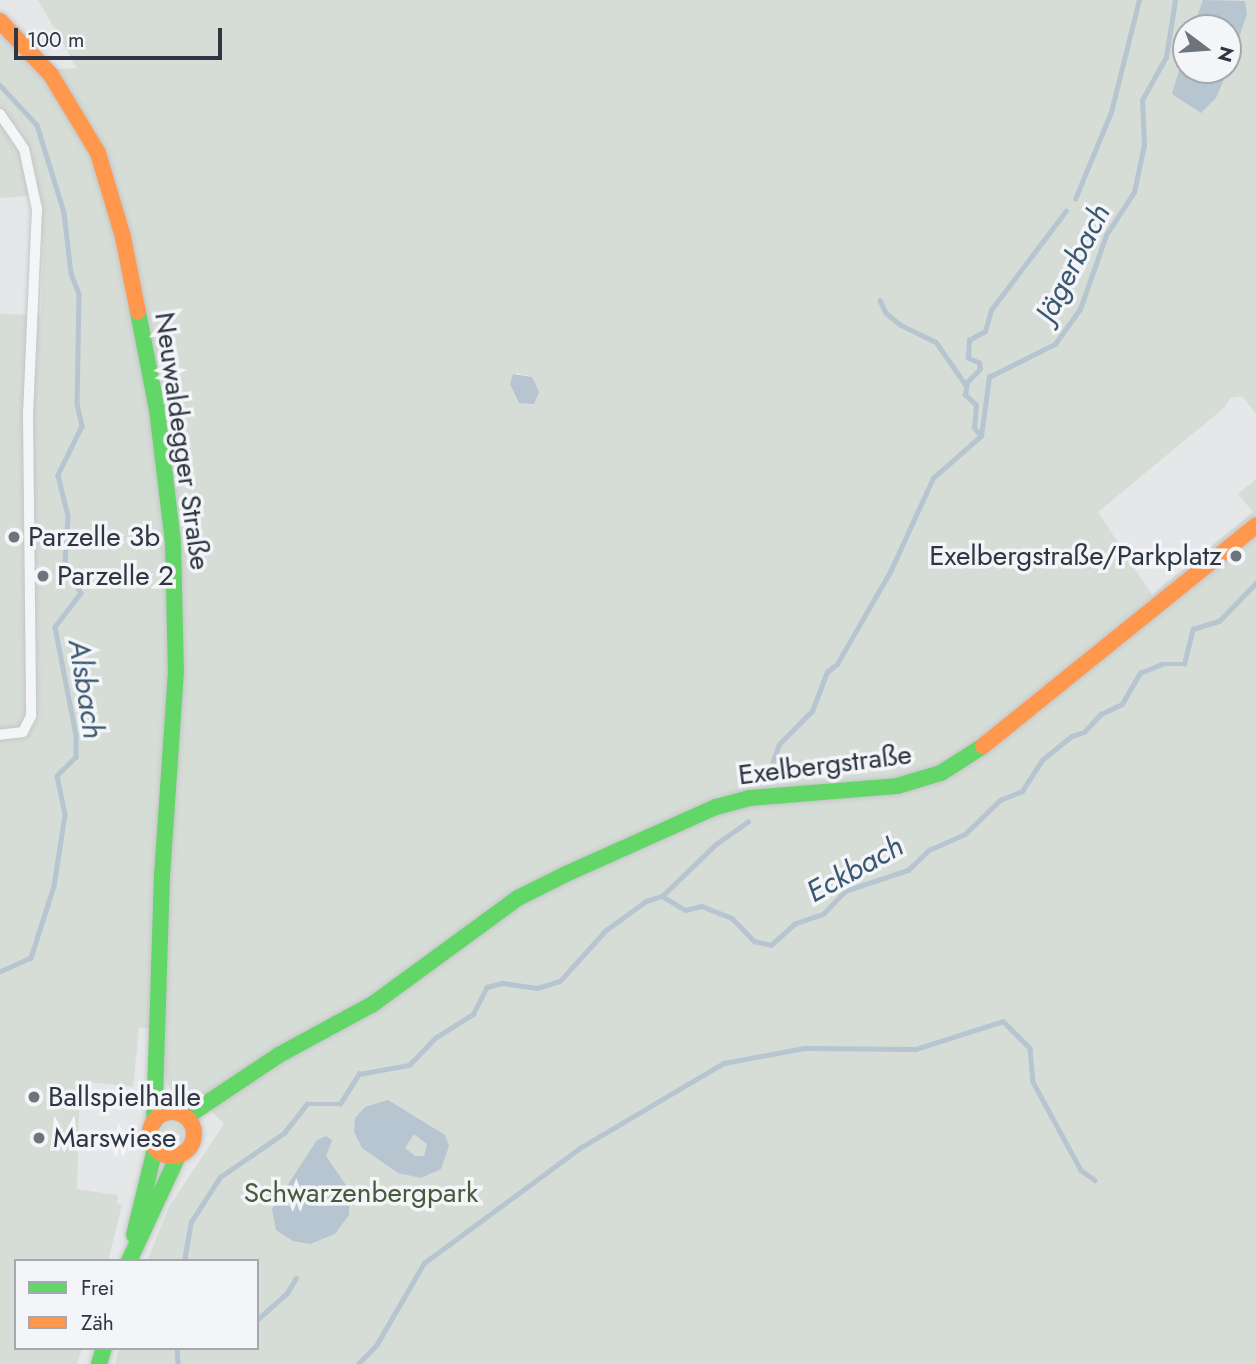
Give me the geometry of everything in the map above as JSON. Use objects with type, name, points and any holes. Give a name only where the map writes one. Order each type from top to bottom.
[{"type":"main road","name":"Neuwaldegger Straße","points":[[0,21],[51,75],[98,153],[122,237],[157,410],[173,543],[176,671],[162,874],[154,1122]]},
{"type":"main road","name":"Exelbergstraße","points":[[180,1114],[228,1093],[279,1055],[407,982],[518,898],[669,828],[749,798],[771,794],[897,786],[941,773],[975,753],[1256,526]]},
{"type":"main road","name":"Neuwaldegger Straße","points":[[157,1073],[180,1114]]},
{"type":"main road","name":"Exelbergstraße","points":[[195,1133],[228,1093]]},
{"type":"main road","points":[[130,1259],[178,1156],[191,1146],[195,1133],[180,1114],[154,1122],[150,1137],[155,1149],[165,1156],[178,1156]]},
{"type":"main road","points":[[129,1259],[155,1149]]},
{"type":"street","points":[[0,114],[24,149],[36,194],[28,412],[32,716],[23,732],[0,735]]},
{"type":"green space","name":"Schwarzenbergpark","points":[[38,0],[1256,0],[1256,414],[1242,396],[1230,398],[1225,407],[1098,512],[1152,595],[1253,512],[1238,494],[1256,479],[1256,1364],[115,1364],[118,1350],[259,1350],[259,1259],[148,1259],[169,1207],[224,1124],[201,1100],[171,1091],[165,1077],[166,1027],[139,1028],[133,1087],[80,1081],[77,1189],[118,1195],[117,1204],[122,1205],[108,1259],[14,1259],[14,1350],[81,1350],[77,1364],[0,1364],[0,314],[41,315],[43,250],[39,195],[0,198],[0,10],[57,69],[77,68]],"holes":[[[516,373],[530,376],[520,403],[510,384]]]},
{"type":"green space","points":[[168,1123],[176,1123],[183,1130],[183,1138],[176,1145],[168,1145],[161,1138],[161,1130]]},
{"type":"shaded area","points":[[1203,0],[1245,1],[1247,14],[1242,29],[1242,14],[1198,14]]},
{"type":"shaded area","points":[[1175,84],[1222,84],[1216,98],[1201,113],[1172,94]]},
{"type":"shaded area","points":[[513,374],[532,377],[539,392],[534,404],[519,403],[510,384]]},
{"type":"shaded area","points":[[388,1100],[445,1135],[449,1146],[441,1169],[421,1178],[398,1173],[362,1148],[354,1132],[355,1118],[365,1107]],"holes":[[[414,1134],[427,1144],[424,1156],[415,1156],[405,1148]]]},
{"type":"shaded area","points":[[326,1136],[332,1140],[326,1156],[350,1191],[349,1215],[335,1234],[310,1244],[293,1241],[276,1230],[272,1209],[317,1140]]},
{"type":"waterway","points":[[1075,199],[1111,112],[1139,0]]},
{"type":"waterway","name":"Jägerbach","points":[[766,780],[779,744],[812,711],[827,672],[837,664],[890,572],[933,478],[981,436],[989,377],[1055,344],[1080,309],[1106,235],[1134,192],[1144,145],[1142,100],[1166,57],[1175,0]]},
{"type":"waterway","name":"Alsbach","points":[[0,85],[37,125],[64,212],[71,273],[79,294],[77,404],[82,426],[58,475],[68,516],[65,562],[81,593],[55,627],[76,735],[76,757],[57,776],[65,815],[54,886],[31,958],[0,972]]},
{"type":"waterway","points":[[981,436],[974,428],[976,405],[965,395],[967,382],[980,369],[979,363],[968,358],[969,340],[985,331],[991,310],[1066,211]]},
{"type":"waterway","points":[[880,300],[886,313],[901,325],[936,342],[966,385]]},
{"type":"waterway","name":"Eckbach","points":[[184,1259],[191,1222],[220,1177],[284,1133],[307,1104],[340,1104],[359,1074],[409,1065],[435,1038],[473,1014],[487,987],[502,983],[537,988],[560,981],[606,930],[646,901],[662,896],[685,910],[702,906],[732,918],[754,941],[771,945],[794,924],[823,914],[845,891],[908,870],[929,850],[965,834],[1000,800],[1022,791],[1042,760],[1072,736],[1084,732],[1101,714],[1122,704],[1140,673],[1162,664],[1184,664],[1193,629],[1219,621],[1256,583]]},
{"type":"waterway","name":"Jägerbach","points":[[662,896],[716,844],[748,822]]},
{"type":"waterway","points":[[358,1364],[377,1344],[424,1263],[580,1148],[724,1063],[804,1048],[916,1049],[1003,1021],[1030,1048],[1033,1082],[1081,1170],[1095,1180]]},
{"type":"waterway","points":[[259,1318],[287,1293],[296,1278]]},
{"type":"waterway","points":[[177,1350],[178,1364]]},
{"type":"traffic: fast","points":[[138,312],[157,410],[173,543],[176,671],[162,874],[154,1122]]},
{"type":"traffic: fast","points":[[186,1117],[279,1055],[373,1004],[518,898],[566,874],[716,807],[749,798],[897,786],[941,773],[983,746]]},
{"type":"traffic: fast","points":[[134,1235],[155,1149]]},
{"type":"traffic: fast","points":[[130,1259],[178,1156]]},
{"type":"traffic: fast","points":[[99,1364],[103,1350]]},
{"type":"traffic: slow","points":[[0,21],[51,75],[98,153],[123,237],[138,312]]},
{"type":"traffic: slow","points":[[983,746],[1256,526]]},
{"type":"traffic: slow","points":[[172,1112],[181,1113],[188,1118],[193,1125],[194,1134],[193,1143],[188,1150],[181,1155],[172,1156],[163,1155],[156,1150],[151,1143],[150,1134],[151,1125],[156,1118],[163,1113],[172,1112]]},
{"type":"place","name":"Parzelle 3b","points":[[14,537]]},
{"type":"place","name":"Exelbergstraße/Parkplatz","points":[[1236,556]]},
{"type":"place","name":"Parzelle 2","points":[[43,576]]},
{"type":"place","name":"Ballspielhalle","points":[[34,1097]]},
{"type":"place","name":"Marswiese","points":[[39,1138]]}]
